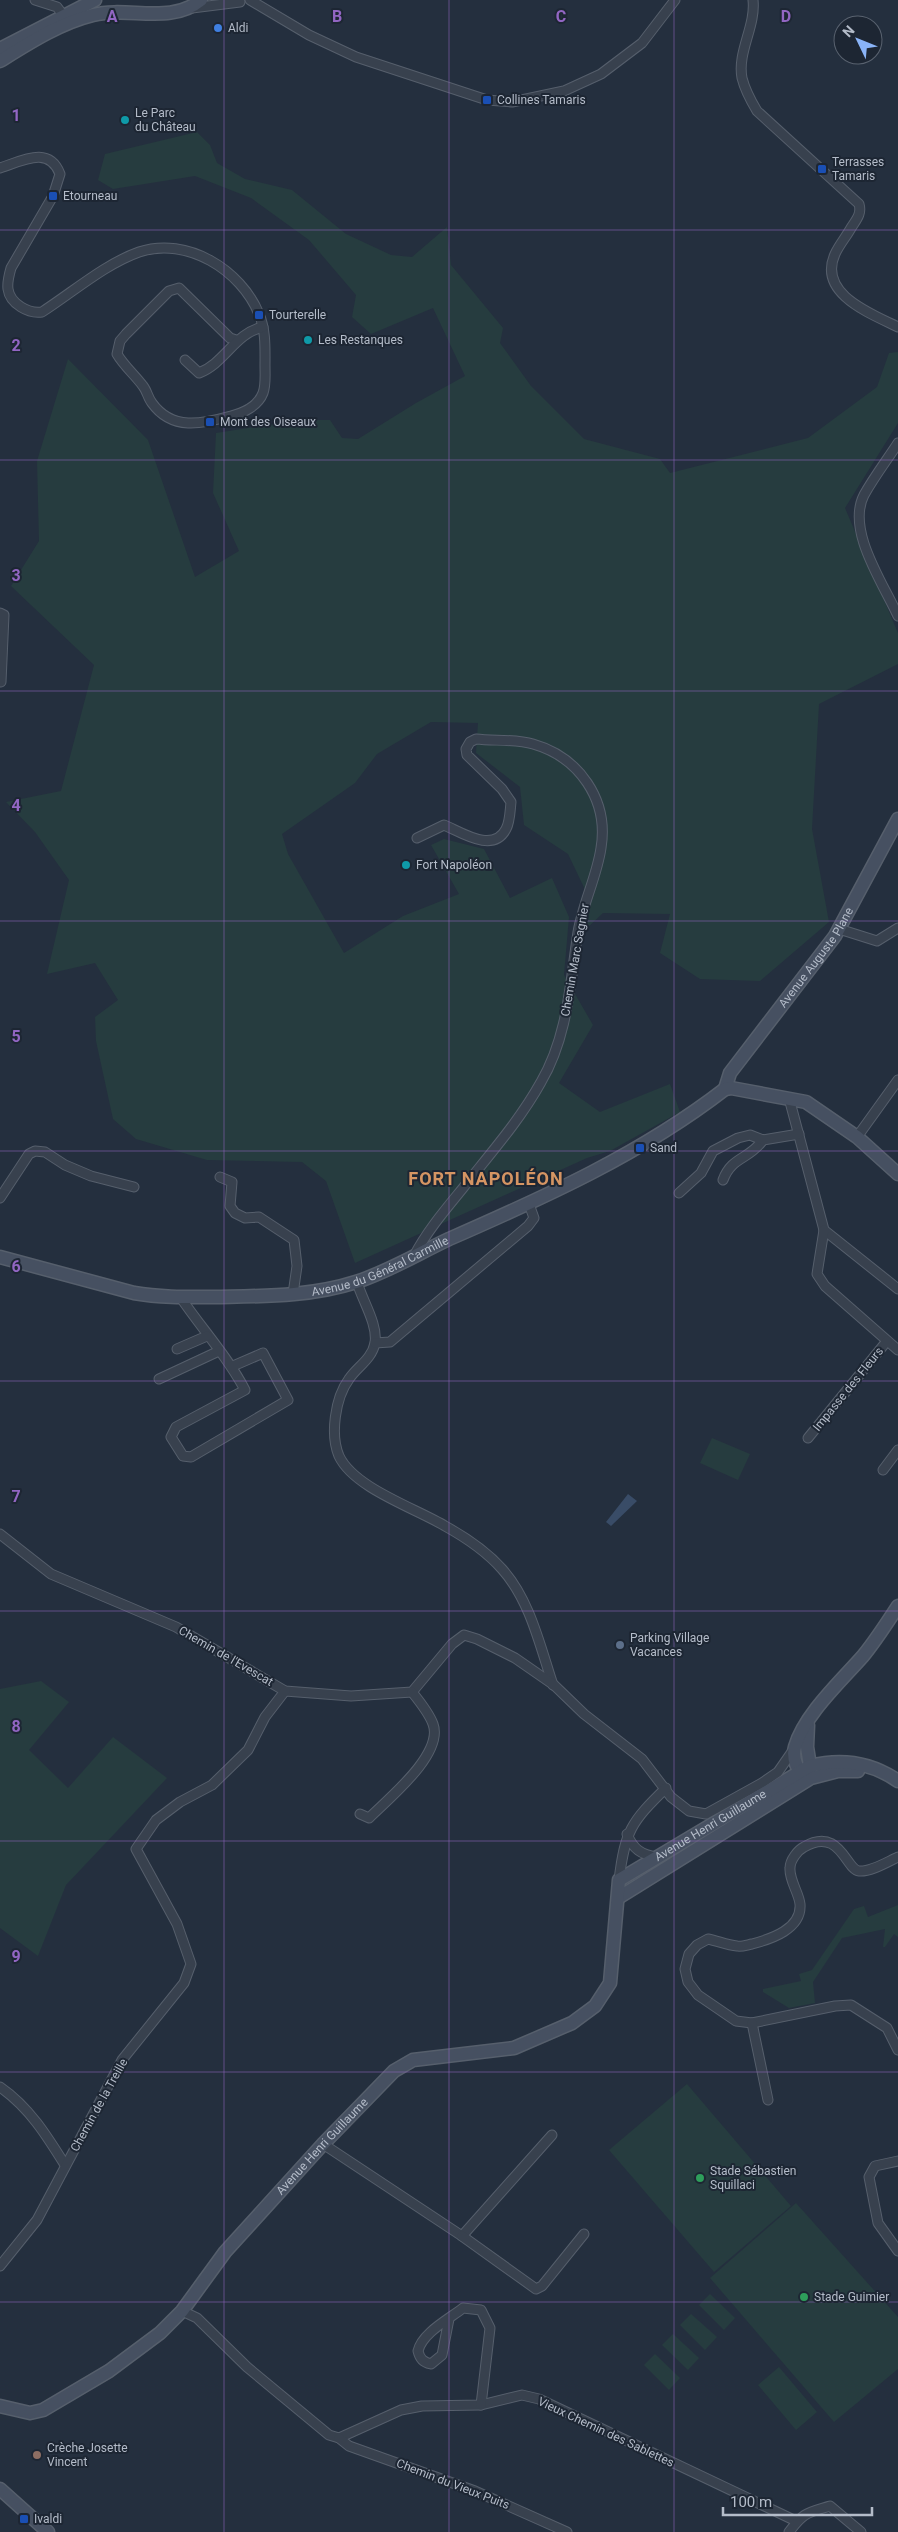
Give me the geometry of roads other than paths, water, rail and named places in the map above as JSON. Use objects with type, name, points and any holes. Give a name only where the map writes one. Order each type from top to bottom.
[{"type":"street","points":[[35,0],[57,7],[63,16]]},
{"type":"street","points":[[0,49],[95,0]]},
{"type":"street","points":[[0,61],[56,29],[85,17],[108,12],[169,13],[196,4],[242,1],[264,9],[309,35],[356,57],[487,100],[512,102],[564,91],[601,74],[642,43],[675,0]]},
{"type":"street","points":[[753,0],[754,10],[742,63],[742,77],[748,94],[757,111],[854,197],[861,209],[834,256],[832,274],[834,284],[844,296],[857,306],[898,327]]},
{"type":"street","points":[[0,168],[42,156],[54,163],[60,174],[53,196],[11,268],[8,279],[10,295],[26,310],[34,313],[42,312],[110,267],[139,252],[172,249],[208,259],[225,271],[248,295],[263,327],[264,387],[260,399],[241,413],[210,422],[183,423],[166,417],[151,403],[145,389],[117,354],[117,347],[126,334],[175,288],[184,291],[230,338],[236,340]]},
{"type":"street","points":[[185,360],[199,373],[231,348],[236,340],[263,327]]},
{"type":"street","points":[[898,443],[864,496],[858,519],[863,542],[898,616]]},
{"type":"street","points":[[0,613],[4,615],[1,682]]},
{"type":"street","name":"Chemin Marc Sagnier","points":[[414,1256],[425,1235],[488,1158],[531,1099],[555,1052],[565,1023],[582,909],[601,848],[600,806],[583,775],[562,758],[532,744],[476,740],[470,742],[466,749],[467,755],[502,789],[511,802],[507,828],[500,837],[483,842],[444,825],[417,838]]},
{"type":"street","name":"Avenue Auguste Plane","points":[[725,1089],[730,1074],[839,929],[898,819]]},
{"type":"street","points":[[839,929],[877,941],[898,928]]},
{"type":"street","points":[[857,1137],[898,1080]]},
{"type":"street","points":[[725,1089],[738,1088],[806,1102],[857,1137],[898,1174]]},
{"type":"street","name":"Avenue du Général Carmille","points":[[0,1257],[134,1293],[181,1298],[293,1294],[357,1282],[529,1204],[640,1148],[682,1121],[725,1089]]},
{"type":"street","points":[[790,1098],[824,1230],[817,1274],[824,1286],[898,1350]]},
{"type":"street","points":[[679,1193],[700,1173],[713,1151],[738,1138],[750,1135],[763,1140],[799,1134]]},
{"type":"street","points":[[723,1180],[728,1167],[757,1148],[763,1140]]},
{"type":"street","points":[[0,1198],[29,1154],[36,1151],[45,1152],[65,1165],[91,1176],[134,1187]]},
{"type":"street","points":[[220,1177],[232,1182],[230,1206],[235,1213],[245,1218],[259,1217],[294,1240],[297,1266],[293,1294]]},
{"type":"street","points":[[375,1343],[390,1342],[528,1226],[534,1218],[529,1204]]},
{"type":"street","points":[[824,1230],[898,1289]]},
{"type":"street","points":[[357,1282],[375,1332],[375,1343],[371,1354],[349,1379],[343,1390],[334,1430],[340,1457],[350,1471],[364,1482],[463,1536],[500,1567],[516,1586],[532,1622],[554,1685]]},
{"type":"street","points":[[181,1298],[207,1336],[233,1366],[245,1390],[176,1427],[171,1436],[183,1456],[191,1457],[288,1400],[263,1352],[233,1366]]},
{"type":"street","points":[[177,1349],[207,1336]]},
{"type":"street","name":"Impasse des Fleurs","points":[[808,1438],[887,1340]]},
{"type":"street","points":[[159,1379],[220,1351]]},
{"type":"street","points":[[883,1470],[898,1450]]},
{"type":"street","name":"Chemin de l'Evescat","points":[[0,1534],[51,1574],[176,1627],[285,1691],[351,1696],[412,1692]]},
{"type":"street","name":"Avenue Henri Guillaume","points":[[0,2406],[30,2413],[43,2410],[137,2352],[182,2311],[225,2252],[323,2144],[394,2071],[413,2060],[514,2048],[572,2023],[595,2006],[610,1983],[622,1854],[628,1834],[638,1816],[666,1788],[671,1797],[690,1811],[706,1814],[778,1772],[794,1749],[808,1722],[865,1653],[898,1606]]},
{"type":"street","points":[[360,1814],[369,1818],[426,1759],[434,1742],[434,1725],[412,1692],[452,1644],[464,1636],[477,1639],[515,1658],[554,1685],[584,1714],[642,1759],[666,1788]]},
{"type":"street","name":"Chemin de la Treille","points":[[0,2266],[37,2220],[122,2060],[184,1983],[190,1964],[176,1924],[136,1849],[156,1820],[180,1802],[212,1785],[248,1750],[265,1717],[285,1691]]},
{"type":"street","points":[[806,1773],[808,1722]]},
{"type":"street","points":[[794,1749],[806,1773]]},
{"type":"street","points":[[806,1773],[836,1762],[868,1766],[883,1771],[898,1781]]},
{"type":"street","points":[[806,1773],[867,1772],[898,1786]]},
{"type":"street","name":"Avenue Henri Guillaume","points":[[628,1834],[631,1844],[638,1851],[643,1854],[660,1857],[806,1773]]},
{"type":"street","name":"Avenue Henri Guillaume","points":[[618,1898],[721,1833],[806,1773]]},
{"type":"street","points":[[898,1857],[866,1870],[857,1871],[851,1867],[845,1854],[828,1842],[814,1843],[803,1847],[794,1857],[790,1868],[800,1904],[799,1916],[791,1927],[768,1939],[738,1947],[708,1939],[697,1945],[689,1954],[685,1969],[688,1982],[698,1995],[736,2021],[752,2023],[835,2006],[850,2005],[887,2028],[898,2050]]},
{"type":"street","points":[[619,1880],[660,1857]]},
{"type":"street","points":[[752,2023],[768,2100]]},
{"type":"street","points":[[0,2088],[14,2097],[45,2131],[65,2165]]},
{"type":"street","points":[[462,2236],[552,2135]]},
{"type":"street","points":[[323,2144],[462,2236],[536,2288],[542,2286],[584,2234]]},
{"type":"street","points":[[898,2161],[875,2166],[869,2177],[878,2223],[898,2251]]},
{"type":"street","points":[[448,2319],[442,2355],[431,2364],[424,2363],[418,2351],[419,2345],[448,2319],[463,2308],[481,2310],[490,2328],[481,2405]]},
{"type":"street","points":[[182,2311],[197,2318],[247,2367],[329,2435],[339,2438]]},
{"type":"street","name":"Vieux Chemin des Sablettes","points":[[339,2438],[402,2410],[422,2406],[481,2405],[522,2394],[539,2399],[796,2521]]},
{"type":"street","name":"Chemin du Vieux Puits","points":[[339,2438],[349,2446],[475,2491],[567,2532]]},
{"type":"street","points":[[0,2490],[48,2532]]},
{"type":"street","points":[[0,2500],[40,2532]]},
{"type":"street","points":[[789,2532],[796,2521],[808,2513],[830,2506],[861,2532]]},
{"type":"water","points":[[628,1494],[637,1501],[611,1526],[606,1522]]},
{"type":"place","name":"Aldi","points":[[218,28]]},
{"type":"place","name":"Collines Tamaris","points":[[487,100]]},
{"type":"place","name":"Le Parc du Château","points":[[125,120]]},
{"type":"place","name":"Terrasses Tamaris","points":[[822,169]]},
{"type":"place","name":"Etourneau","points":[[53,196]]},
{"type":"place","name":"Tourterelle","points":[[259,315]]},
{"type":"place","name":"Les Restanques","points":[[308,340]]},
{"type":"place","name":"Mont des Oiseaux","points":[[210,422]]},
{"type":"place","name":"Fort Napoléon","points":[[406,865]]},
{"type":"place","name":"Sand","points":[[640,1148]]},
{"type":"place","name":"Parking Village Vacances","points":[[620,1645]]},
{"type":"place","name":"Stade Sébastien Squillaci","points":[[700,2178]]},
{"type":"place","name":"Stade Guimier","points":[[804,2297]]},
{"type":"place","name":"Crèche Josette Vincent","points":[[37,2455]]},
{"type":"place","name":"Ivaldi","points":[[24,2519]]},
{"type":"district","name":"FORT NAPOLÉON","points":[[486,1178]]}]
